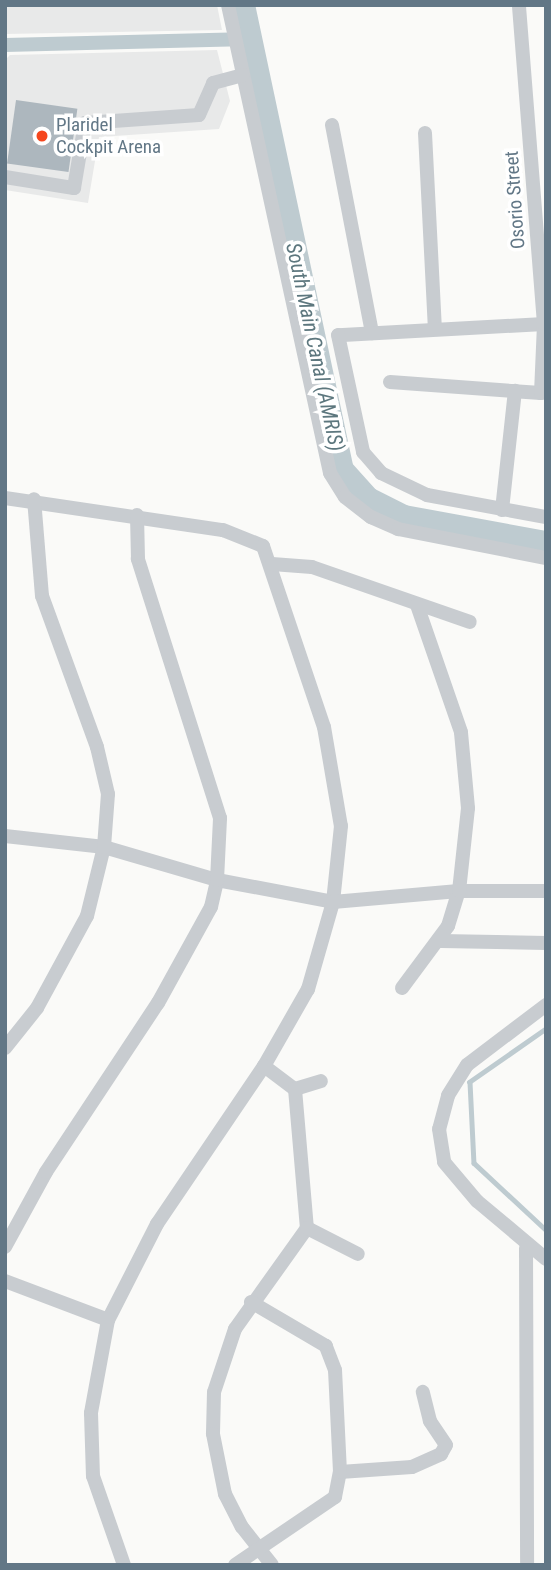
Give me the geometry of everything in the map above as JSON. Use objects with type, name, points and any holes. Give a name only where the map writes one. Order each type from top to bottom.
[{"type":"street","points":[[228,5],[330,473],[345,497],[371,517],[398,529],[546,558]]},
{"type":"street","name":"Osorio Street","points":[[515,391],[541,393],[545,342],[520,5]]},
{"type":"street","points":[[5,177],[74,188],[85,123],[199,115],[213,83],[243,75]]},
{"type":"street","points":[[332,125],[373,333]]},
{"type":"street","points":[[425,133],[435,329]]},
{"type":"street","points":[[544,324],[338,335],[363,452],[399,486],[502,510],[546,517]]},
{"type":"street","points":[[390,382],[515,391],[502,510]]},
{"type":"street","points":[[5,498],[34,499],[252,538],[272,564],[324,727],[341,826],[332,902],[308,989],[264,1066],[157,1224],[108,1320],[90,1413],[93,1476],[124,1565]]},
{"type":"street","points":[[5,1048],[37,1008],[87,916],[104,847],[107,794],[97,747],[42,596],[34,499]]},
{"type":"street","points":[[5,1247],[46,1172],[158,1003],[211,907],[217,880],[220,818],[138,559],[137,516]]},
{"type":"street","points":[[272,564],[312,568],[470,622]]},
{"type":"street","points":[[402,988],[441,941],[459,891],[468,808],[461,732],[417,605]]},
{"type":"street","points":[[5,836],[104,847],[217,880],[332,902],[459,891],[546,891]]},
{"type":"street","points":[[441,941],[545,946]]},
{"type":"street","points":[[546,1004],[467,1065],[448,1096],[439,1129],[444,1162],[526,1248],[546,1259]]},
{"type":"street","points":[[264,1066],[295,1089],[307,1228],[251,1302],[223,1360],[214,1392],[213,1434],[225,1494],[257,1550],[272,1565]]},
{"type":"street","points":[[295,1089],[321,1081]]},
{"type":"street","points":[[307,1228],[358,1254]]},
{"type":"street","points":[[526,1248],[527,1565]]},
{"type":"street","points":[[5,1282],[108,1320]]},
{"type":"street","points":[[234,1565],[335,1497],[340,1472],[335,1370],[326,1346],[251,1302]]},
{"type":"street","points":[[340,1472],[412,1467],[441,1454],[446,1445],[430,1421],[423,1392]]},
{"type":"shaded area","points":[[5,5],[217,5],[222,30],[5,34]]},
{"type":"shaded area","points":[[217,50],[230,101],[219,129],[99,137],[88,203],[5,190],[5,60],[10,55]]},
{"type":"building","name":"Plaridel Cockpit Arena","points":[[16,100],[77,109],[68,172],[7,163]]},
{"type":"waterway","name":"South Main Canal (AMRIS)","points":[[243,5],[342,470],[368,499],[404,517],[546,543]]},
{"type":"waterway","points":[[5,45],[250,39]]},
{"type":"waterway","points":[[546,1029],[470,1082],[474,1163],[546,1230]]},
{"type":"place","name":"Plaridel Cockpit Arena","points":[[42,136]]}]
